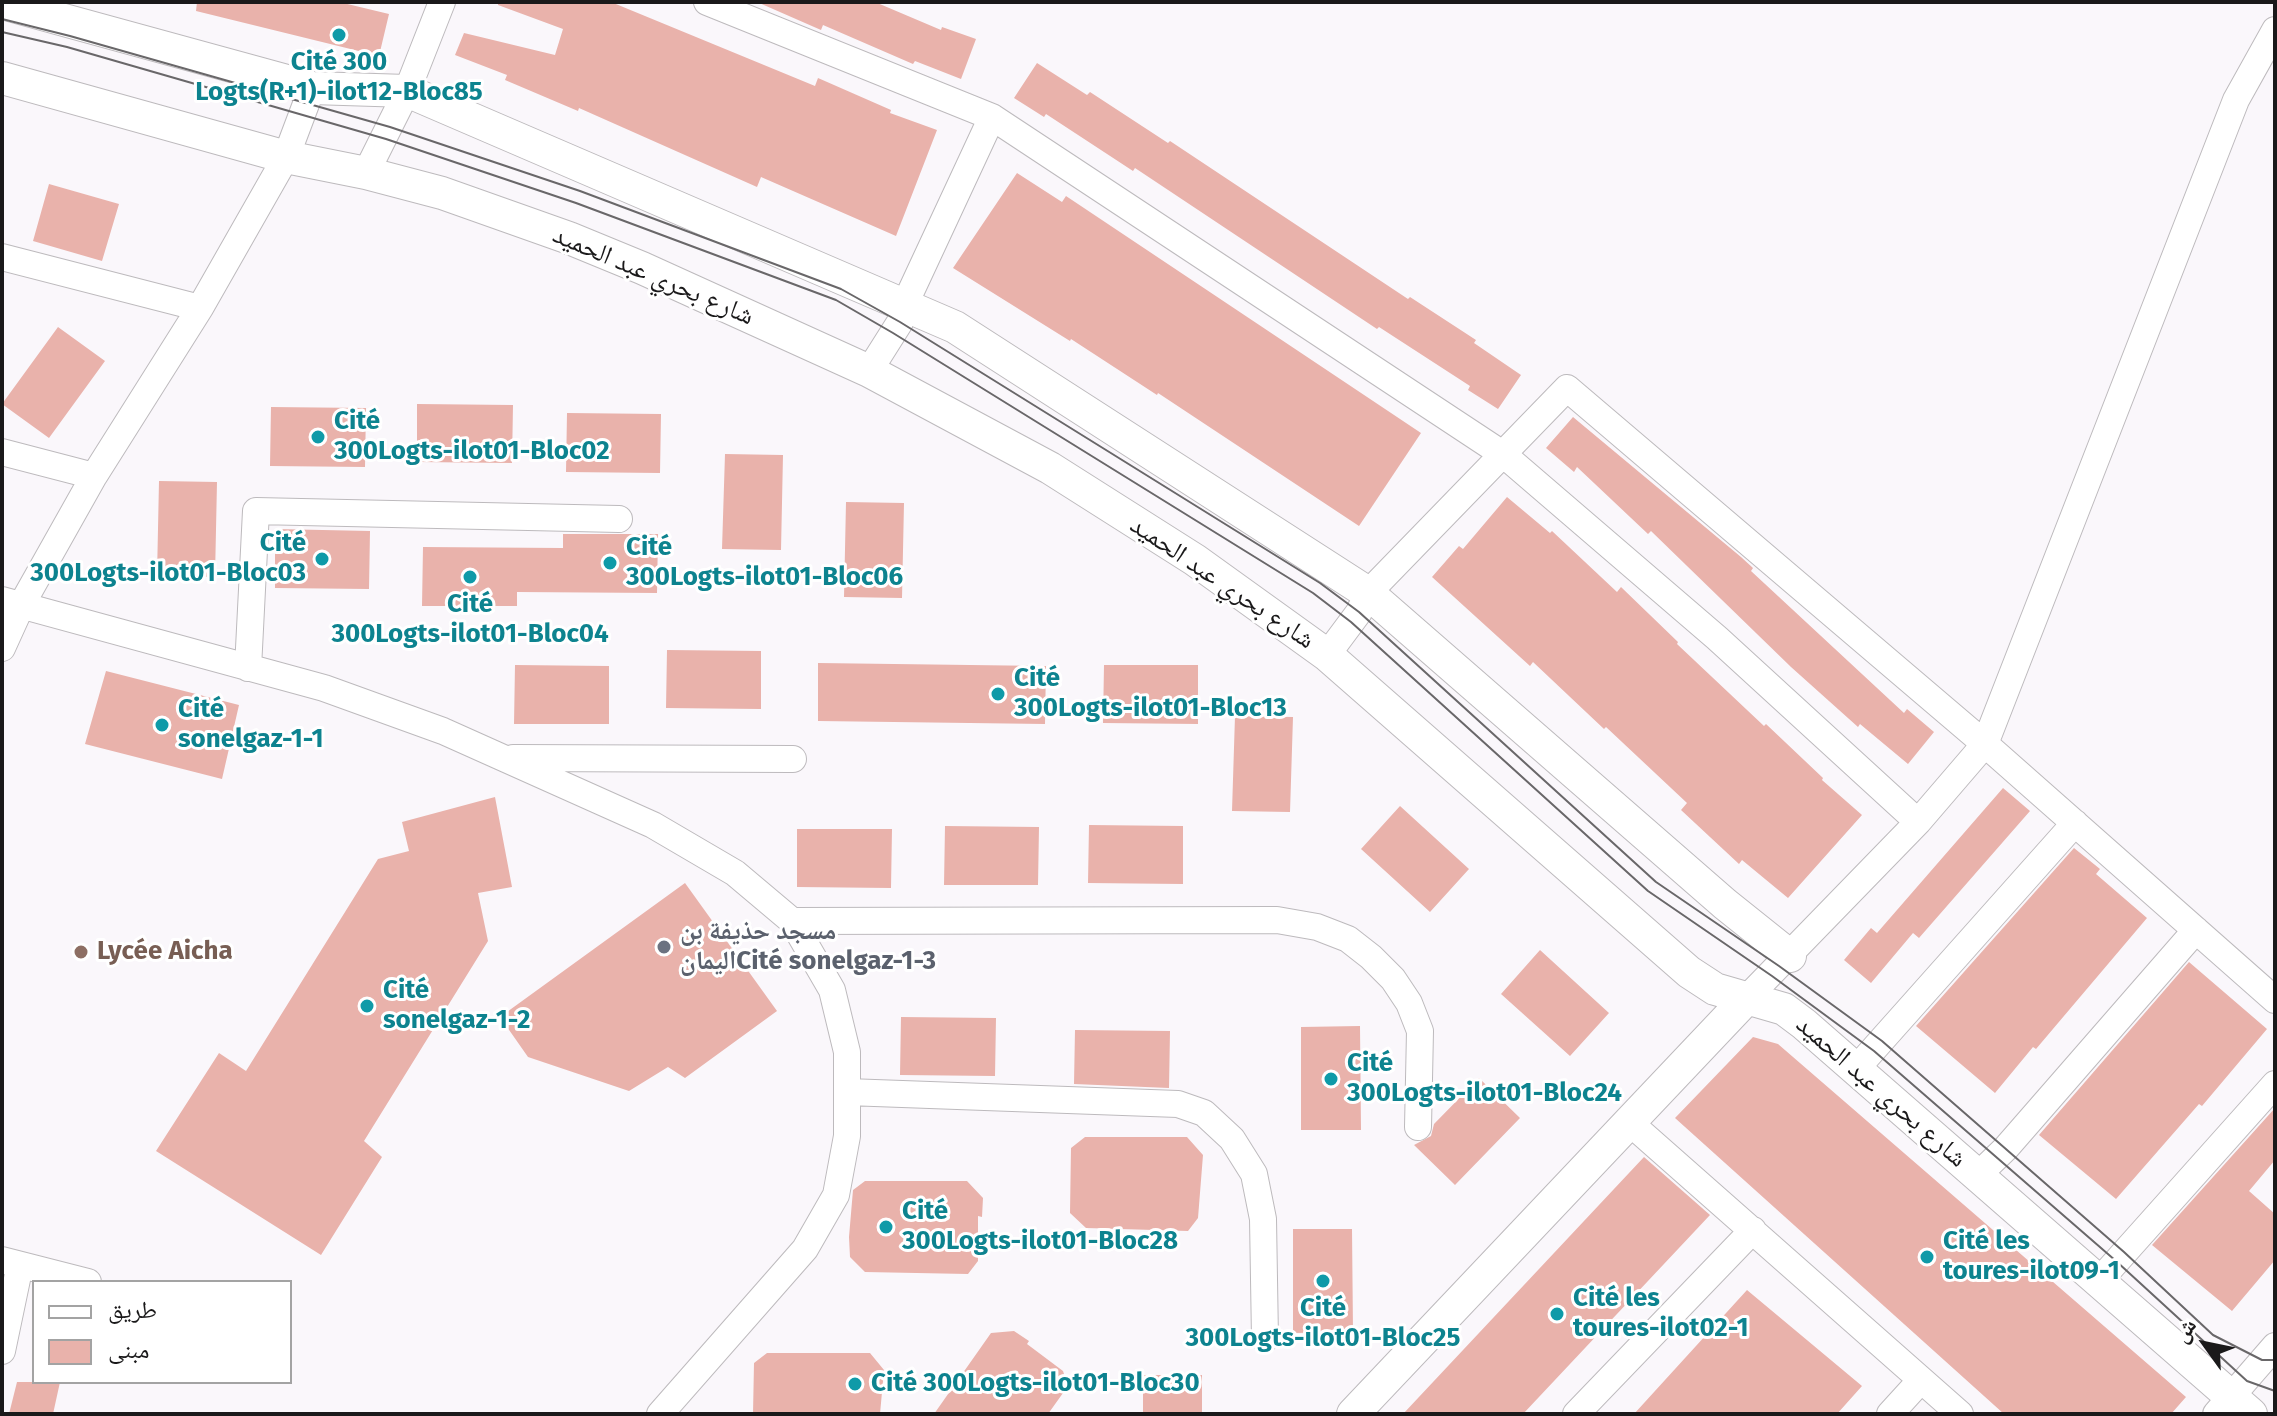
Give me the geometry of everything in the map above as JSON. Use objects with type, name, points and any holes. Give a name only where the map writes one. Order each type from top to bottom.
[{"type":"street","points":[[366,173],[407,91],[442,2]]},
{"type":"street","points":[[707,2],[992,117],[1504,455],[1717,638],[1918,822]]},
{"type":"street","points":[[2,3],[312,88],[407,91],[955,327],[1368,593],[1725,904],[1790,956]]},
{"type":"street","points":[[1353,1414],[1918,822],[1985,744],[2236,100],[2275,30]]},
{"type":"street","name":"شارع بحري عبد الحميد","points":[[2,78],[286,157],[442,193],[569,238],[869,371],[1050,468],[1195,560],[1327,655],[1689,972],[1715,989],[1784,1009],[2099,1281],[2233,1408]]},
{"type":"street","points":[[2,648],[12,602],[200,308],[286,157],[312,88]]},
{"type":"street","points":[[869,371],[900,322],[905,304],[992,117]]},
{"type":"street","points":[[2,257],[200,308]]},
{"type":"street","points":[[1327,655],[1359,612],[1368,593],[1567,388],[1985,744],[2275,1000]]},
{"type":"street","points":[[2,452],[94,476]]},
{"type":"street","points":[[248,668],[256,511],[619,519]]},
{"type":"street","points":[[12,602],[324,688],[443,731],[653,825],[735,873],[792,921],[832,990],[847,1052],[847,1136],[836,1195],[805,1249],[660,1414]]},
{"type":"street","points":[[502,758],[793,759]]},
{"type":"street","points":[[1856,1069],[2075,823]]},
{"type":"street","points":[[792,921],[1277,920],[1317,927],[1348,939],[1371,957],[1393,979],[1409,1003],[1420,1031],[1418,1127]]},
{"type":"street","points":[[1978,1175],[2006,1148],[2196,930]]},
{"type":"street","points":[[2099,1281],[2275,1084]]},
{"type":"street","points":[[847,1092],[1178,1104],[1204,1113],[1232,1139],[1254,1174],[1263,1219],[1265,1339]]},
{"type":"street","points":[[1629,1122],[1960,1414]]},
{"type":"street","points":[[1576,1414],[1753,1230]]},
{"type":"street","points":[[2,1351],[11,1263],[80,1280]]},
{"type":"street","points":[[2233,1408],[2275,1346]]},
{"type":"street","points":[[1890,1414],[1921,1380]]},
{"type":"building","name":"Cité 300 Logts(R+1)-ilot12-Bloc85","points":[[197,2],[339,2],[389,14],[379,56],[196,11]]},
{"type":"building","points":[[498,2],[611,2],[815,86],[818,78],[891,110],[890,113],[937,130],[896,236],[761,177],[757,187],[579,108],[578,111],[505,80],[507,75],[455,55],[464,33],[555,55],[563,29],[498,5]]},
{"type":"building","points":[[757,2],[875,2],[941,30],[942,27],[976,39],[961,79],[915,61],[913,64],[823,25],[821,30]]},
{"type":"building","points":[[1037,63],[1087,95],[1090,92],[1168,143],[1170,141],[1408,299],[1410,297],[1476,340],[1474,343],[1521,375],[1498,409],[1468,390],[1470,386],[1379,327],[1377,329],[1135,168],[1133,171],[1046,114],[1044,117],[1014,98]]},
{"type":"building","points":[[1017,173],[1062,202],[1066,196],[1421,433],[1359,526],[1158,393],[953,268]]},
{"type":"building","points":[[49,184],[119,204],[102,261],[33,241]]},
{"type":"building","points":[[58,327],[105,361],[49,438],[2,404]]},
{"type":"building","points":[[417,404],[513,405],[512,463],[417,462]]},
{"type":"building","name":"Cité 300Logts-ilot01-Bloc02","points":[[271,407],[366,408],[365,467],[270,466]]},
{"type":"building","points":[[567,413],[661,414],[660,473],[566,472]]},
{"type":"building","points":[[1573,417],[1741,557],[1753,568],[1751,571],[1904,713],[1907,709],[1934,732],[1908,764],[1860,724],[1858,727],[1791,667],[1651,531],[1648,534],[1577,467],[1574,472],[1546,448]]},
{"type":"building","points":[[725,454],[783,455],[781,550],[722,549]]},
{"type":"building","points":[[159,481],[217,482],[215,577],[157,576]]},
{"type":"building","points":[[1507,497],[1550,533],[1552,531],[1617,592],[1621,587],[1677,644],[1862,815],[1788,898],[1742,860],[1739,864],[1681,810],[1687,803],[1606,727],[1604,729],[1533,662],[1530,666],[1432,577],[1459,546],[1463,549]]},
{"type":"building","points":[[846,502],[904,503],[902,598],[844,597]]},
{"type":"building","name":"Cité 300Logts-ilot01-Bloc03","points":[[275,529],[370,531],[369,589],[275,588]]},
{"type":"building","points":[[563,534],[658,534],[657,593],[517,592],[517,606],[422,606],[423,547],[563,548]]},
{"type":"building","points":[[667,650],[761,651],[761,709],[666,708]]},
{"type":"building","points":[[818,663],[1046,666],[1045,724],[818,721]]},
{"type":"building","points":[[515,665],[609,666],[609,724],[514,724]]},
{"type":"building","points":[[1104,665],[1198,665],[1198,724],[1103,723]]},
{"type":"building","name":"Cité sonelgaz-1-1","points":[[106,671],[239,705],[222,779],[85,744]]},
{"type":"building","points":[[1235,716],[1293,717],[1290,812],[1232,811]]},
{"type":"building","points":[[2003,788],[2030,811],[1919,938],[1913,933],[1871,983],[1844,960],[1871,928],[1877,933]]},
{"type":"building","name":"Cité sonelgaz-1-2","points":[[495,797],[512,887],[478,893],[488,941],[364,1141],[382,1157],[321,1255],[156,1151],[219,1053],[246,1071],[378,859],[409,851],[402,822]]},
{"type":"building","points":[[1400,806],[1469,869],[1430,912],[1361,849]]},
{"type":"building","points":[[1089,825],[1183,826],[1183,884],[1088,883]]},
{"type":"building","points":[[945,826],[1039,827],[1038,885],[944,885]]},
{"type":"building","points":[[797,829],[892,829],[891,888],[797,887]]},
{"type":"building","points":[[2074,848],[2100,869],[2096,874],[2147,918],[1995,1093],[1916,1026]]},
{"type":"building","name":"مسجد حذيفة بن اليمانCité sonelgaz-1-3","points":[[685,883],[777,1011],[685,1078],[668,1067],[629,1091],[528,1057],[500,1017]]},
{"type":"building","points":[[1540,950],[1609,1013],[1570,1056],[1501,994]]},
{"type":"building","points":[[2189,962],[2267,1029],[2202,1106],[2199,1104],[2116,1199],[2039,1135]]},
{"type":"building","points":[[901,1017],[996,1018],[995,1076],[900,1075]]},
{"type":"building","name":"Cité 300Logts-ilot01-Bloc24","points":[[1360,1026],[1361,1130],[1301,1130],[1301,1027]]},
{"type":"building","points":[[1075,1030],[1170,1031],[1169,1088],[1074,1084]]},
{"type":"building","name":"Cité les toures-ilot09-1","points":[[1753,1037],[1778,1044],[2186,1397],[2171,1414],[2004,1414],[1675,1118]]},
{"type":"building","points":[[1479,1078],[1520,1118],[1455,1185],[1414,1145],[1431,1136],[1434,1124]]},
{"type":"building","points":[[2275,1108],[2275,1160],[2249,1191],[2275,1214],[2275,1260],[2232,1311],[2152,1245]]},
{"type":"building","points":[[1085,1137],[1187,1137],[1203,1155],[1198,1218],[1188,1231],[1086,1228],[1070,1213],[1071,1148]]},
{"type":"building","name":"Cité les toures-ilot02-1","points":[[1644,1157],[1710,1215],[1523,1414],[1403,1414]]},
{"type":"building","name":"Cité 300Logts-ilot01-Bloc28","points":[[865,1181],[967,1181],[983,1198],[982,1217],[978,1216],[978,1261],[968,1274],[865,1272],[850,1257],[849,1237],[853,1190]]},
{"type":"building","name":"Cité 300Logts-ilot01-Bloc25","points":[[1293,1229],[1352,1229],[1353,1332],[1293,1333]]},
{"type":"building","points":[[1747,1290],[1862,1386],[1837,1414],[1634,1414]]},
{"type":"building","points":[[1014,1331],[1063,1371],[1068,1386],[1048,1414],[934,1414],[991,1333]]},
{"type":"building","name":"Cité 300Logts-ilot01-Bloc30","points":[[767,1353],[870,1353],[884,1370],[880,1414],[753,1414],[754,1363]]},
{"type":"building","points":[[1143,1375],[1202,1375],[1202,1414],[1143,1414]]},
{"type":"building","points":[[17,1382],[60,1384],[53,1414],[9,1414]]},
{"type":"tram line","points":[[2,19],[390,127],[580,191],[841,289],[900,322],[1320,583],[1359,612],[1656,882],[1882,1041],[2124,1252],[2213,1335],[2262,1360],[2275,1360]]},
{"type":"tram line","points":[[2,32],[67,47],[386,139],[576,203],[836,300],[893,333],[1313,593],[1351,622],[1648,891],[1874,1051],[2116,1261],[2247,1381],[2275,1391]]},
{"type":"place","name":"Cité 300 Logts(R+1)-ilot12-Bloc85","points":[[339,35]]},
{"type":"place","name":"Cité 300Logts-ilot01-Bloc02","points":[[318,437]]},
{"type":"place","name":"Cité 300Logts-ilot01-Bloc03","points":[[322,559]]},
{"type":"place","name":"Cité 300Logts-ilot01-Bloc06","points":[[610,563]]},
{"type":"place","name":"Cité 300Logts-ilot01-Bloc04","points":[[470,577]]},
{"type":"place","name":"Cité 300Logts-ilot01-Bloc13","points":[[998,694]]},
{"type":"place","name":"Cité sonelgaz-1-1","points":[[162,725]]},
{"type":"place","name":"مسجد حذيفة بن اليمانCité sonelgaz-1-3","points":[[664,947]]},
{"type":"place","name":"Lycée Aicha","points":[[81,952]]},
{"type":"place","name":"Cité sonelgaz-1-2","points":[[367,1006]]},
{"type":"place","name":"Cité 300Logts-ilot01-Bloc24","points":[[1331,1079]]},
{"type":"place","name":"Cité 300Logts-ilot01-Bloc28","points":[[886,1227]]},
{"type":"place","name":"Cité les toures-ilot09-1","points":[[1927,1257]]},
{"type":"place","name":"Cité 300Logts-ilot01-Bloc25","points":[[1323,1281]]},
{"type":"place","name":"Cité les toures-ilot02-1","points":[[1557,1314]]},
{"type":"place","name":"Cité 300Logts-ilot01-Bloc30","points":[[855,1384]]}]
